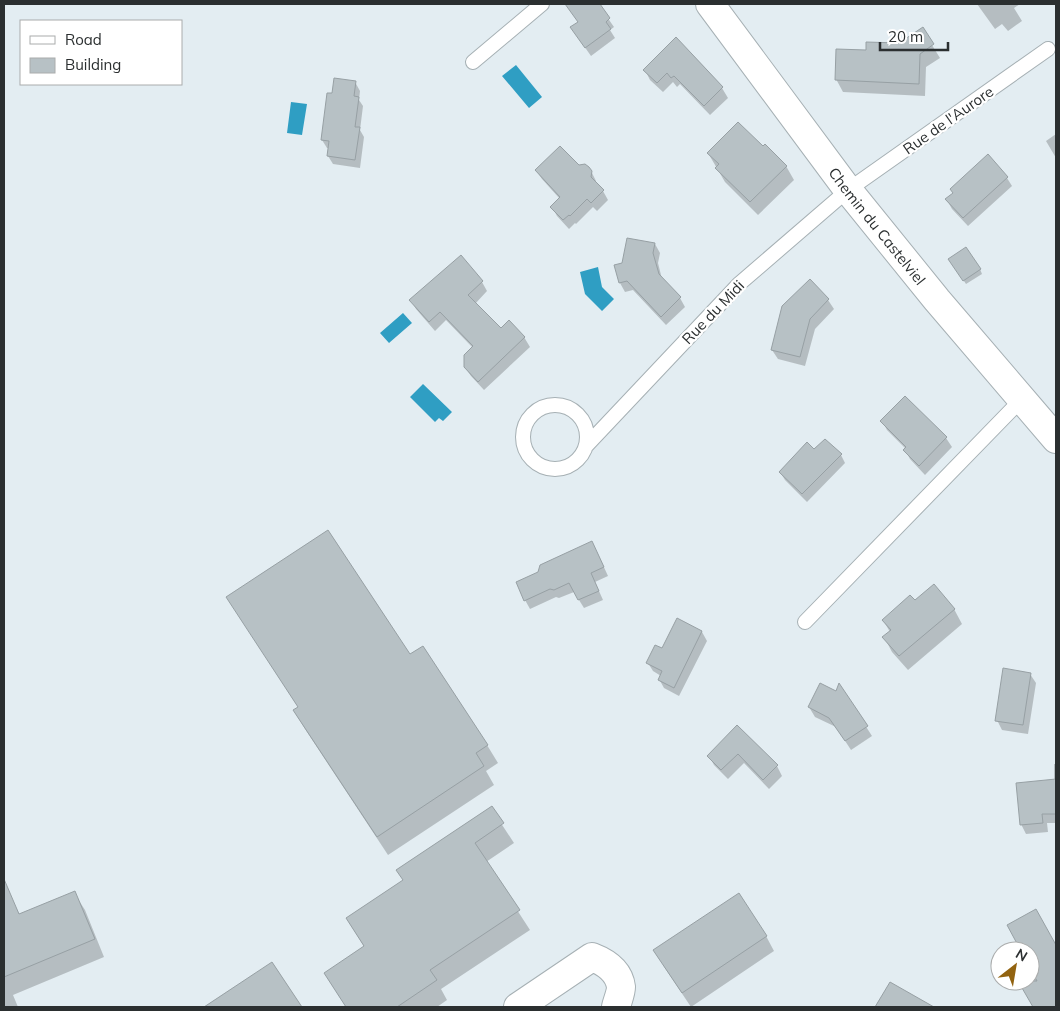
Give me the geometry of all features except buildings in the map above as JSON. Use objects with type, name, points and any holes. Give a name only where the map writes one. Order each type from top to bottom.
[{"type":"street","name":"Chemin du Castelviel","points":[[710,4],[848,190],[937,300],[1056,439]]},
{"type":"street","points":[[518,1007],[592,957],[604,961],[614,971],[621,988],[616,1007]]},
{"type":"lane","points":[[473,62],[542,4]]},
{"type":"lane","name":"Rue de l'Aurore","points":[[848,190],[1048,49]]},
{"type":"lane","name":"Rue du Midi","points":[[587,445],[739,284],[848,190]]},
{"type":"lane","points":[[806,622],[1022,399]]},
{"type":"lane","points":[[553,404],[575,410],[582,417],[587,427],[587,445],[582,455],[566,468],[554,469],[543,467],[534,461],[524,446],[523,435],[527,420],[534,411],[553,404]]},
{"type":"water","points":[[516,65],[542,97],[529,108],[502,76]]},
{"type":"water","points":[[291,102],[307,104],[302,135],[287,133]]},
{"type":"water","points":[[598,267],[602,287],[614,299],[602,311],[585,294],[580,272]]},
{"type":"water","points":[[403,313],[412,323],[389,343],[380,333]]},
{"type":"water","points":[[423,384],[452,412],[443,421],[439,418],[435,422],[410,397]]}]
